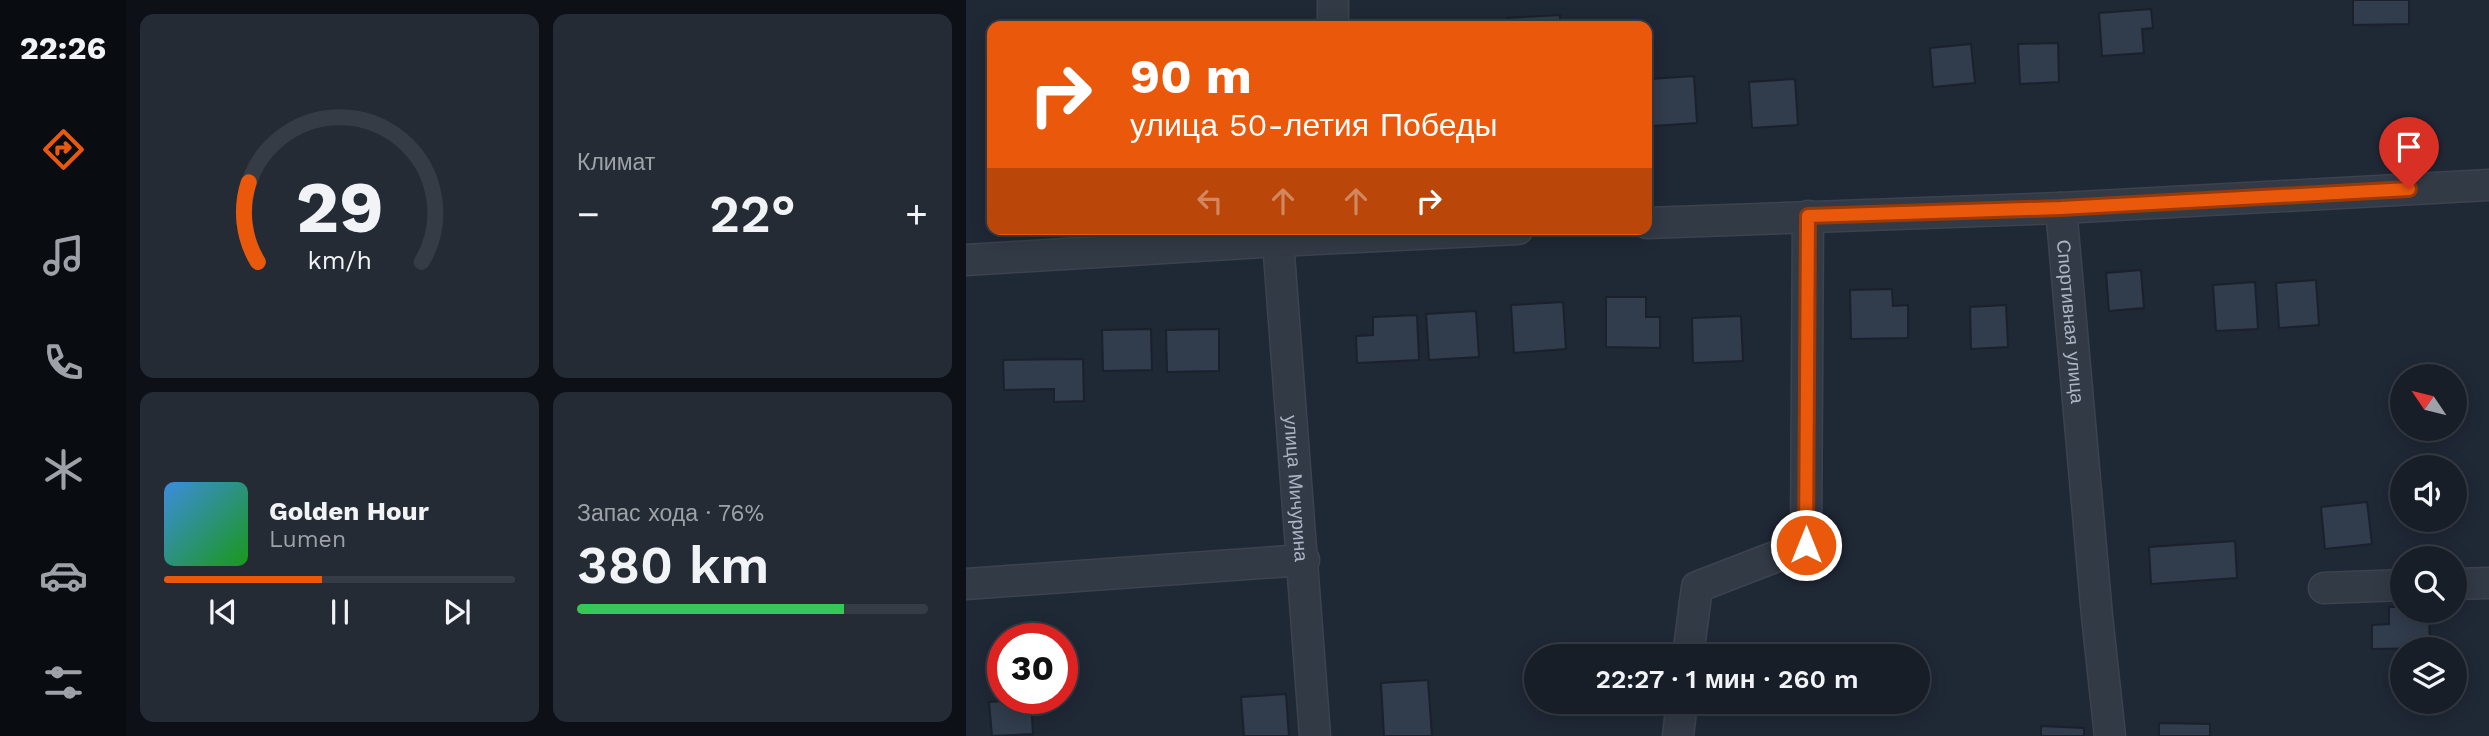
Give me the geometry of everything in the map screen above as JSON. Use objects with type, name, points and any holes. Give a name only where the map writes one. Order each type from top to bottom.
[{"type":"street","points":[[1333,0],[1333,21]]},
{"type":"street","points":[[1652,223],[2061,208],[2489,185]]},
{"type":"street","name":"Спортивная улица","points":[[2061,208],[2110,736]]},
{"type":"street","points":[[1690,644],[1697,587],[1806,545],[1808,216]]},
{"type":"street","points":[[966,260],[1279,241],[1329,235]]},
{"type":"street","name":"улица Мичурина","points":[[1279,241],[1315,736]]},
{"type":"street","points":[[966,584],[1304,560]]},
{"type":"street","points":[[2467,584],[2489,583]]},
{"type":"street","points":[[2324,588],[2390,585]]},
{"type":"street","points":[[1678,736],[1681,714]]},
{"type":"building","points":[[2353,0],[2409,0],[2409,24],[2353,25]]},
{"type":"building","points":[[2151,9],[2153,28],[2142,29],[2144,53],[2102,56],[2099,13]]},
{"type":"building","points":[[1560,15],[1560,21],[1507,21],[1507,18]]},
{"type":"building","points":[[2058,43],[2059,82],[2020,84],[2018,44]]},
{"type":"building","points":[[1971,44],[1975,83],[1933,87],[1930,48]]},
{"type":"building","points":[[1694,76],[1697,123],[1652,126],[1652,79]]},
{"type":"building","points":[[1795,79],[1798,125],[1752,128],[1749,82]]},
{"type":"building","points":[[2141,270],[2144,308],[2109,311],[2106,273]]},
{"type":"building","points":[[2316,280],[2319,325],[2279,328],[2276,283]]},
{"type":"building","points":[[2255,282],[2258,329],[2216,331],[2213,285]]},
{"type":"building","points":[[1892,289],[1893,306],[1908,305],[1908,338],[1851,339],[1850,290]]},
{"type":"building","points":[[1606,297],[1646,297],[1646,317],[1660,317],[1660,348],[1606,347]]},
{"type":"building","points":[[1563,302],[1566,349],[1514,353],[1511,305]]},
{"type":"building","points":[[2006,305],[2008,347],[1971,349],[1970,307]]},
{"type":"building","points":[[1476,311],[1479,357],[1429,360],[1426,314]]},
{"type":"building","points":[[1417,315],[1419,360],[1357,363],[1356,336],[1373,335],[1373,317]]},
{"type":"building","points":[[1741,316],[1743,361],[1693,363],[1692,318]]},
{"type":"building","points":[[1151,329],[1152,370],[1103,371],[1102,330]]},
{"type":"building","points":[[1219,329],[1219,371],[1167,372],[1166,330]]},
{"type":"building","points":[[1083,359],[1084,401],[1054,402],[1054,389],[1004,390],[1003,360]]},
{"type":"building","points":[[2367,502],[2372,544],[2325,549],[2321,507]]},
{"type":"building","points":[[2235,541],[2237,578],[2151,584],[2149,547]]},
{"type":"building","points":[[2390,607],[2390,623],[2429,623],[2430,637],[2390,637],[2390,649],[2372,649],[2372,625],[2389,624]]},
{"type":"building","points":[[1428,680],[1432,736],[1384,736],[1381,683]]},
{"type":"building","points":[[1286,694],[1289,736],[1244,736],[1241,697]]},
{"type":"building","points":[[990,714],[1032,714],[1033,734],[992,736]]},
{"type":"building","points":[[2159,723],[2210,724],[2210,736],[2159,736]]},
{"type":"building","points":[[2041,726],[2084,728],[2084,736],[2041,736]]},
{"type":"route","points":[[1806,545],[1808,216],[2061,208],[2409,189]]}]
